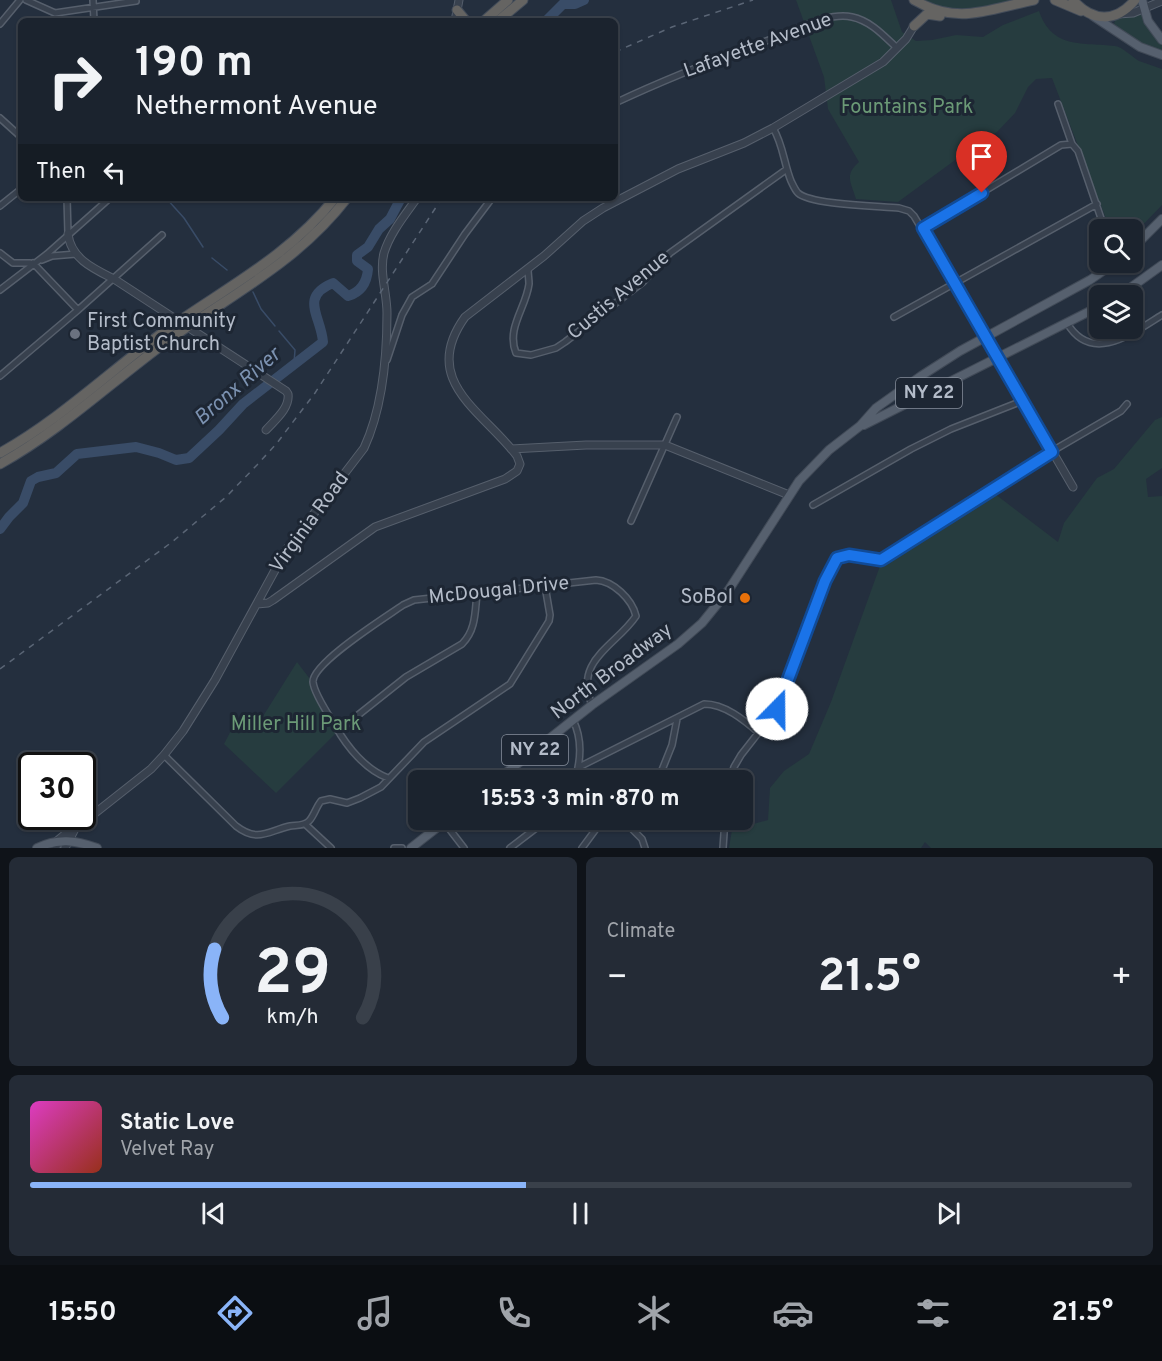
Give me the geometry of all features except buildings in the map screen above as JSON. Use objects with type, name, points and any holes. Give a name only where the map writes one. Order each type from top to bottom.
[{"type":"highway","points":[[487,18],[508,0]]},
{"type":"highway","points":[[502,18],[523,0]]},
{"type":"highway","points":[[907,0],[918,12],[914,26]]},
{"type":"highway","points":[[914,0],[931,9],[952,14],[984,13]]},
{"type":"highway","points":[[914,26],[923,16],[929,14],[958,18],[1034,0]]},
{"type":"highway","points":[[1055,0],[1089,14],[1103,17],[1116,15],[1135,0]]},
{"type":"highway","points":[[1073,0],[1089,14]]},
{"type":"highway","points":[[0,453],[65,411],[276,256],[307,229],[332,201]]},
{"type":"highway","points":[[0,464],[74,416],[183,324],[267,274],[292,256],[344,201]]},
{"type":"main road","points":[[1143,4],[1152,28],[1162,40]]},
{"type":"main road","points":[[1089,14],[1140,47],[1162,55]]},
{"type":"main road","points":[[1143,238],[1162,219]]},
{"type":"main road","points":[[1134,285],[1162,265]]},
{"type":"main road","name":"North Broadway","points":[[509,770],[629,676],[678,644],[706,618],[732,584],[789,495],[818,460],[860,426],[876,408],[921,375],[1100,273]]},
{"type":"main road","name":"NY 22","points":[[860,426],[1089,312]]},
{"type":"main road","points":[[411,848],[434,830]]},
{"type":"main road","points":[[37,848],[57,844],[83,843],[94,848]]},
{"type":"street","points":[[0,24],[20,0]]},
{"type":"street","points":[[26,0],[55,13],[136,1]]},
{"type":"street","points":[[93,0],[94,18]]},
{"type":"street","points":[[1116,15],[1133,13],[1143,4],[1162,1]]},
{"type":"street","points":[[54,18],[55,13]]},
{"type":"street","name":"Lafayette Avenue","points":[[618,102],[700,65],[837,16],[852,17],[872,26],[897,48]]},
{"type":"street","points":[[618,200],[670,173],[744,143],[866,74],[897,48],[914,26]]},
{"type":"street","points":[[1058,104],[1072,144],[1078,151],[1101,219]]},
{"type":"street","points":[[0,118],[18,134]]},
{"type":"street","points":[[773,128],[778,136],[794,187],[799,194],[831,203],[899,208],[909,211],[923,228],[1073,487]]},
{"type":"street","points":[[923,228],[1061,146],[1072,144]]},
{"type":"street","name":"Custis Avenue","points":[[528,269],[529,285],[513,333],[513,345],[519,355],[546,351],[565,342],[643,282],[670,253],[787,169]]},
{"type":"street","points":[[0,206],[18,191]]},
{"type":"street","points":[[67,201],[68,241],[76,254],[89,267],[114,279],[286,391],[289,399],[283,410],[266,429]]},
{"type":"street","points":[[0,290],[47,254],[106,201]]},
{"type":"street","name":"Virginia Road","points":[[96,813],[164,755],[195,712],[286,550],[364,448],[376,413],[384,367],[387,312],[382,265],[384,252],[401,220],[415,201]]},
{"type":"street","points":[[384,367],[402,315],[412,297],[432,284],[490,201]]},
{"type":"street","points":[[257,604],[273,600],[375,527],[513,475],[518,471],[520,464],[512,449],[455,386],[449,361],[453,338],[465,317],[528,269],[583,221],[616,201]]},
{"type":"street","points":[[894,317],[1096,204]]},
{"type":"street","points":[[0,376],[114,279],[162,234]]},
{"type":"street","points":[[0,253],[13,263],[21,265],[52,256],[76,254]]},
{"type":"street","points":[[33,263],[78,310]]},
{"type":"street","points":[[1067,323],[1072,332],[1085,341],[1104,345],[1162,315]]},
{"type":"street","points":[[813,505],[861,476],[931,439],[1022,401]]},
{"type":"street","points":[[733,770],[777,709],[825,581],[835,561],[849,555],[881,560],[1115,415],[1127,404]]},
{"type":"street","points":[[631,521],[677,417]]},
{"type":"street","points":[[512,449],[665,445],[789,495]]},
{"type":"street","name":"McDougal Drive","points":[[338,731],[317,694],[313,681],[316,673],[326,661],[403,605],[414,600],[596,580],[606,582],[627,598],[636,614],[603,649],[592,666],[587,683],[587,695],[592,705]]},
{"type":"street","points":[[164,755],[223,814],[246,832],[261,836],[287,827],[305,824],[310,820],[321,801],[330,799],[341,803],[353,801],[375,790],[424,741],[510,684],[549,621],[545,586]]},
{"type":"street","points":[[388,778],[369,767],[351,749],[338,731],[406,677],[462,644],[467,639],[474,619],[477,593]]},
{"type":"street","points":[[579,767],[700,706],[714,704],[730,711],[759,733]]},
{"type":"street","points":[[662,770],[672,745],[677,719]]},
{"type":"street","points":[[573,720],[580,740],[578,770]]},
{"type":"street","points":[[305,824],[331,848]]},
{"type":"street","name":"Virginia Road","points":[[57,844],[69,831],[75,830]]},
{"type":"street","name":"Virginia Road","points":[[67,844],[75,830]]},
{"type":"street","points":[[452,830],[464,848]]},
{"type":"street","points":[[510,848],[534,830]]},
{"type":"street","points":[[582,848],[595,830]]},
{"type":"street","points":[[633,830],[642,839],[645,848]]},
{"type":"street","points":[[723,848],[724,830]]},
{"type":"street","points":[[394,848],[402,848]]},
{"type":"green space","name":"Fountains Park","points":[[796,0],[891,0],[902,32],[916,41],[956,35],[983,37],[1003,25],[1039,11],[1045,24],[1061,38],[1070,42],[1118,47],[1139,61],[1162,69],[1162,205],[1143,225],[1143,219],[1106,219],[1052,78],[1036,79],[1028,87],[1015,113],[997,132],[981,141],[898,202],[856,199],[850,175],[859,162],[828,109],[824,77]]},
{"type":"green space","points":[[922,0],[1022,0],[972,11],[947,10]]},
{"type":"green space","points":[[1142,11],[1162,43],[1162,51],[1141,44],[1114,24],[1115,20]]},
{"type":"green space","points":[[1162,417],[1162,468],[1146,479],[1148,497],[1162,496],[1162,848],[931,848],[925,842],[921,848],[729,848],[732,830],[753,830],[753,824],[768,820],[770,788],[784,771],[809,754],[831,702],[880,566],[995,494],[1058,542],[1064,523],[1097,478],[1114,469],[1155,420]]},
{"type":"green space","name":"Miller Hill Park","points":[[297,662],[313,683],[338,731],[276,793],[224,744],[238,717],[255,729]]},
{"type":"waterway","name":"Bronx River","points":[[549,18],[563,4],[575,4],[584,0]]},
{"type":"waterway","points":[[169,201],[184,218],[203,247]]},
{"type":"waterway","name":"Bronx River","points":[[0,529],[23,503],[31,481],[56,473],[77,454],[136,447],[176,460],[189,458],[243,404],[323,342],[314,308],[317,294],[333,283],[348,296],[360,289],[365,282],[368,269],[357,261],[357,255],[368,247],[379,229],[390,219],[399,201]]},
{"type":"waterway","points":[[212,258],[227,270]]},
{"type":"waterway","points":[[253,292],[261,309],[275,326]]},
{"type":"waterway","points":[[279,331],[295,350],[294,363]]},
{"type":"railway","points":[[618,51],[672,27],[753,0]]},
{"type":"railway","points":[[0,669],[172,542],[226,497],[257,465],[315,393],[440,201]]},
{"type":"place","name":"First Community Baptist Church","points":[[75,334]]},
{"type":"place","name":"SoBol","points":[[745,598]]},
{"type":"route","points":[[777,709],[825,581],[837,558],[849,555],[881,560],[1052,452],[923,228],[982,193]]}]
